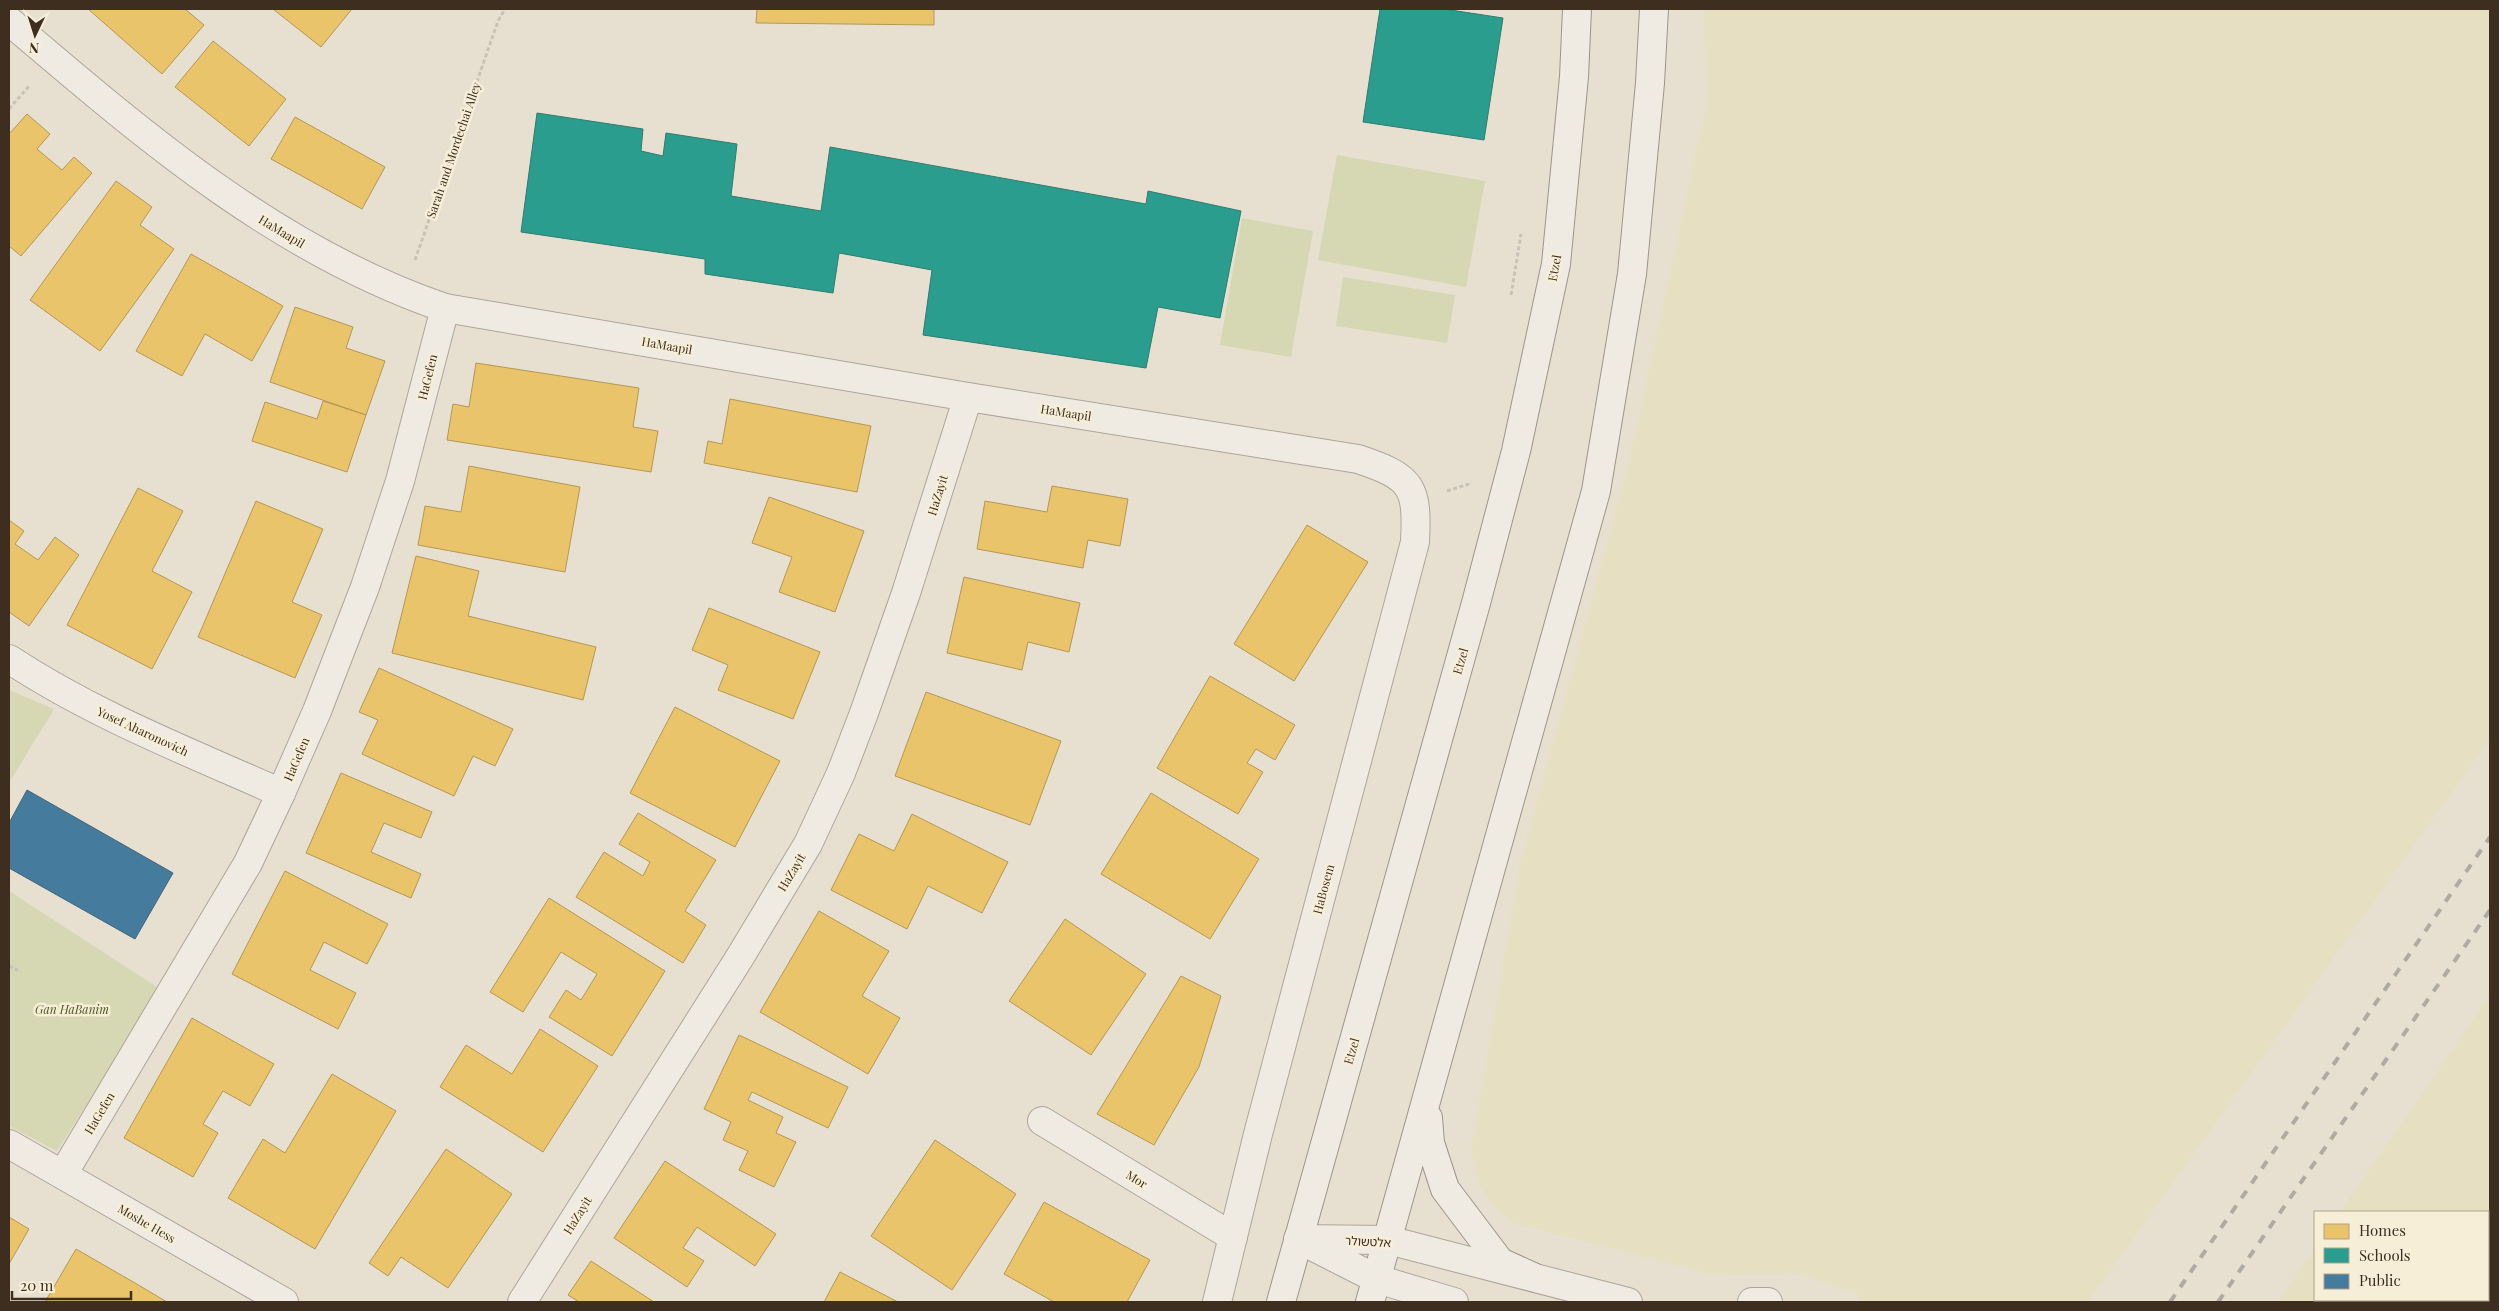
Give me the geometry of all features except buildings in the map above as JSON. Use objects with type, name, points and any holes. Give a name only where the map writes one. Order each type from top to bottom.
[{"type":"street","name":"Etzel","points":[[1282,1302],[1476,603],[1516,451],[1556,264],[1574,77],[1577,9]]},
{"type":"street","points":[[1373,1291],[1427,1104],[1596,491],[1632,274],[1650,83],[1654,9]]},
{"type":"street","name":"HaMaapil","points":[[9,21],[187,165],[244,208],[298,241],[403,293],[445,308],[968,397],[1358,459],[1384,468],[1403,478]]},
{"type":"street","name":"HaGefen","points":[[63,1174],[248,863],[281,793],[317,711],[365,587],[400,481],[445,308]]},
{"type":"street","name":"HaZayit","points":[[522,1302],[740,957],[808,844],[841,773],[864,713],[906,593],[968,397]]},
{"type":"street","name":"HaBosem","points":[[1217,1302],[1258,1134],[1415,542],[1416,510],[1403,478]]},
{"type":"street","name":"Yosef Aharonovich","points":[[9,660],[68,696],[281,793]]},
{"type":"street","points":[[1427,1104],[1430,1143],[1445,1189],[1500,1262],[1533,1277]]},
{"type":"street","name":"Mor","points":[[1042,1121],[1233,1237]]},
{"type":"street","name":"Moshe Hess","points":[[9,1144],[284,1302]]},
{"type":"street","name":"אלטשולר","points":[[1298,1239],[1388,1240],[1628,1302]]},
{"type":"street","name":"אלטשולר","points":[[1298,1239],[1373,1291],[1454,1302]]},
{"type":"street","points":[[1752,1302],[1768,1302]]},
{"type":"path","name":"Sarah and Mordechai Alley","points":[[403,293],[498,21],[505,9]]},
{"type":"path","points":[[9,966],[21,972]]},
{"type":"shaded area","points":[[1703,9],[2490,9],[2490,739],[2088,1302],[1858,1302],[1858,1294],[1795,1273],[1714,1275],[1513,1223],[1490,1202],[1478,1184],[1471,1149],[1520,863],[1629,461],[1707,100]]},
{"type":"shaded area","points":[[2490,995],[2490,1302],[2278,1302],[2314,1249],[2314,1301],[2489,1301],[2489,1211],[2341,1211]]},
{"type":"green space","points":[[1337,155],[1485,181],[1466,287],[1318,260]]},
{"type":"green space","points":[[1242,218],[1313,231],[1291,357],[1220,345]]},
{"type":"green space","points":[[1343,277],[1455,295],[1447,343],[1336,326]]},
{"type":"green space","points":[[9,690],[54,709],[9,783]]},
{"type":"green space","name":"Gan HaBanim","points":[[9,891],[160,989],[57,1151],[9,1126]]},
{"type":"railway","points":[[2170,1302],[2490,837]]},
{"type":"railway","points":[[2218,1302],[2490,910]]}]
